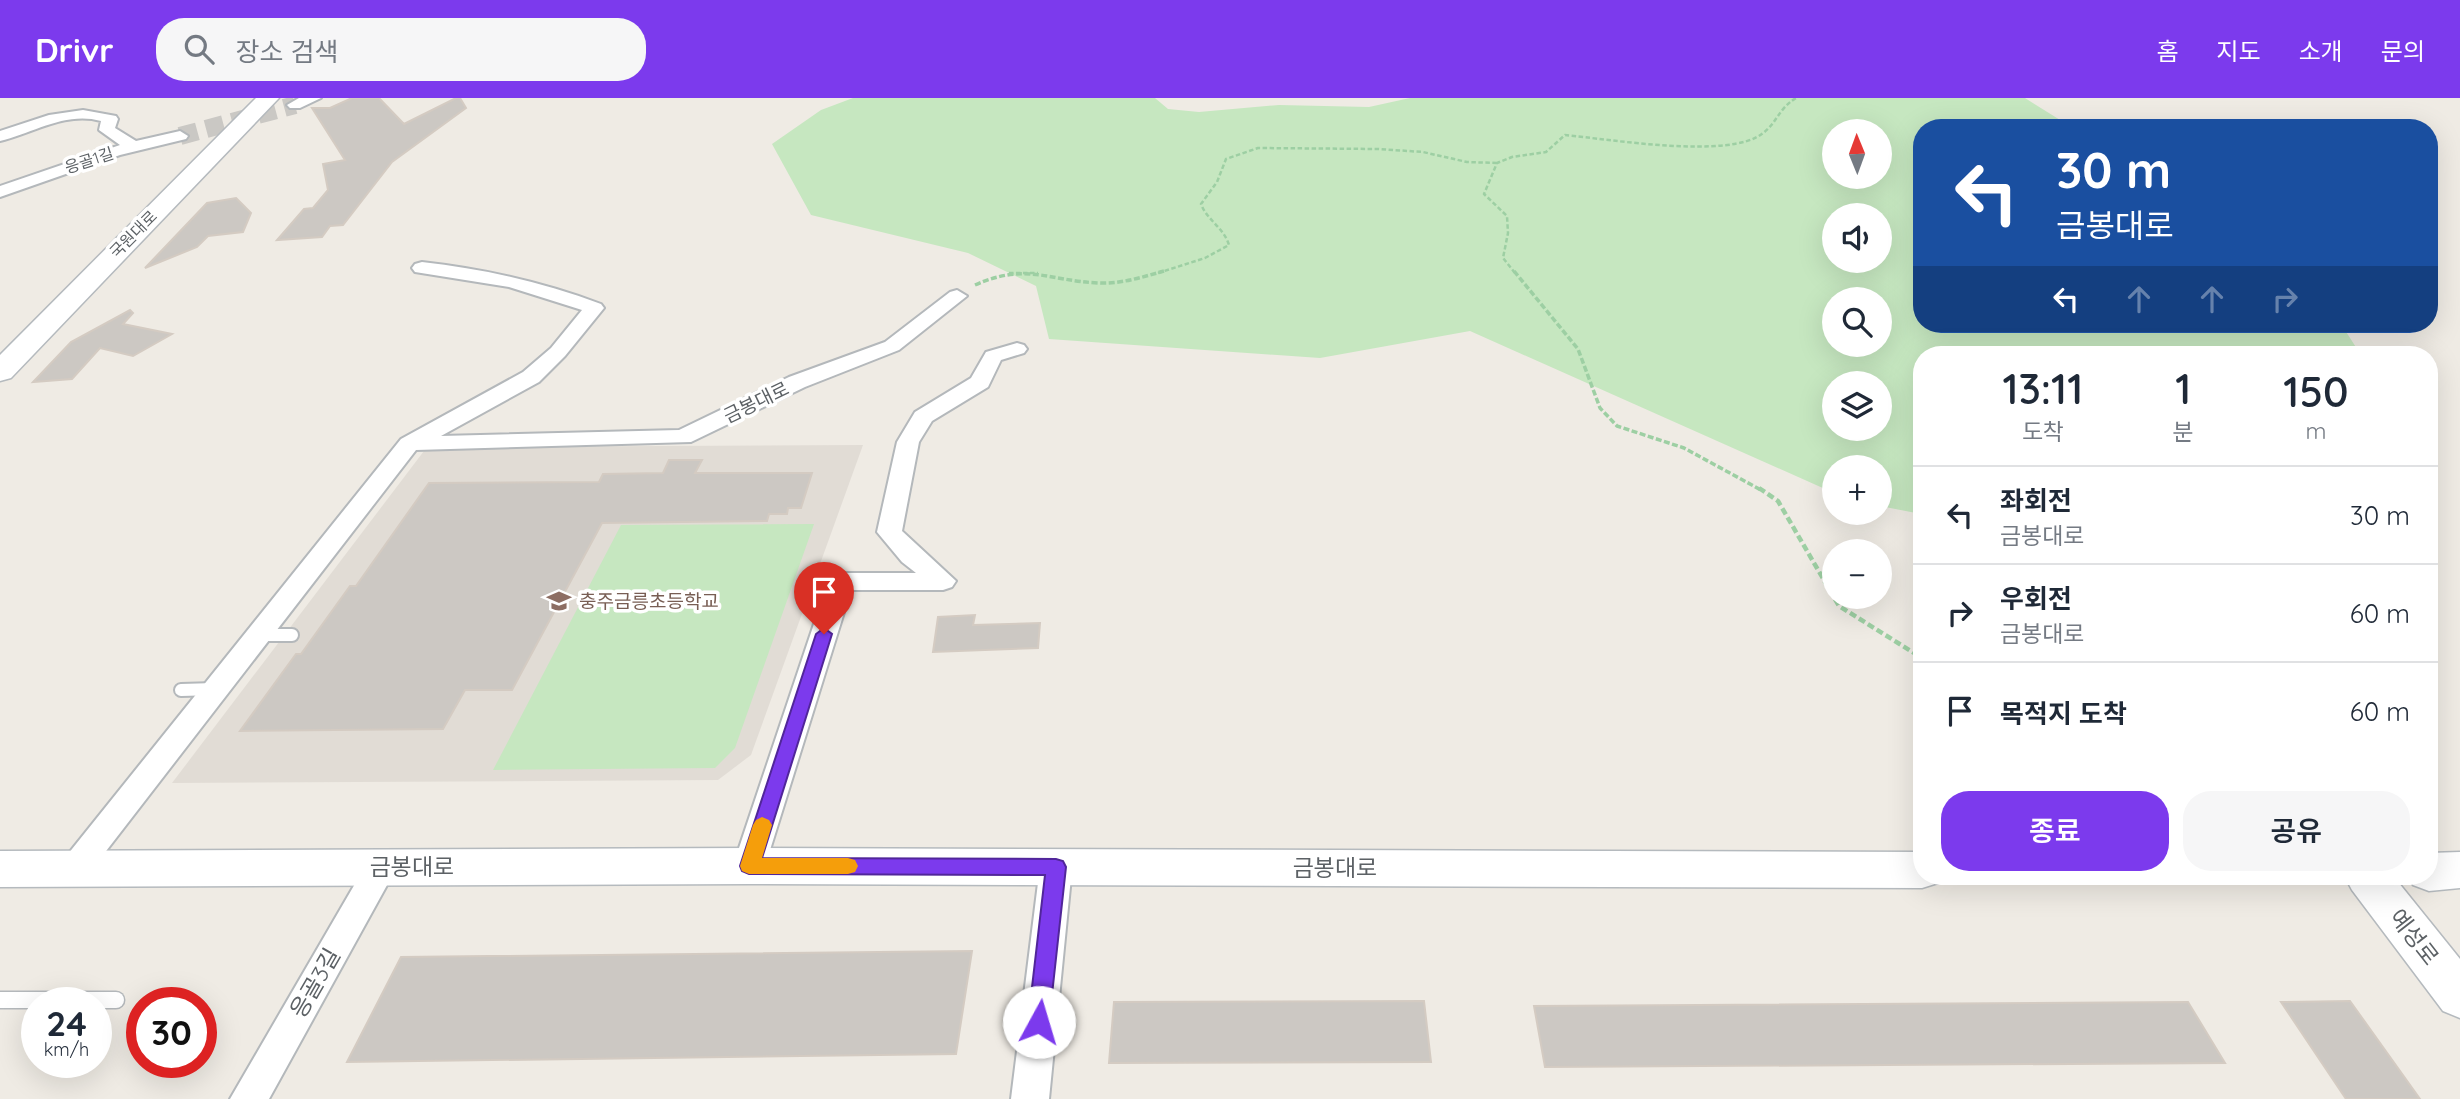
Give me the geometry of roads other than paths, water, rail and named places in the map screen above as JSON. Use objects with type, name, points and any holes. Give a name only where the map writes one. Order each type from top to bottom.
[{"type":"street","name":"국원대로","points":[[0,372],[268,98]]},
{"type":"street","points":[[295,105],[313,98]]},
{"type":"street","points":[[0,136],[42,122],[94,113],[110,118],[107,130],[134,147]]},
{"type":"street","name":"응골1길","points":[[0,192],[80,162],[180,136]]},
{"type":"street","points":[[75,868],[409,444],[531,376],[558,352],[594,308],[529,285],[482,274],[422,268]]},
{"type":"street","name":"금봉대로","points":[[409,444],[683,437],[797,382],[892,346],[957,296]]},
{"type":"street","points":[[749,866],[841,582],[943,581],[911,556],[889,532],[908,442],[923,416],[979,382],[993,356],[1017,349]]},
{"type":"street","name":"금봉대로","points":[[0,869],[749,866],[1913,870]]},
{"type":"street","name":"응골3길","points":[[249,1099],[381,867]]},
{"type":"street","points":[[1030,1099],[1056,867]]},
{"type":"street","points":[[2438,871],[2460,870]]},
{"type":"street","name":"예성로","points":[[2374,885],[2460,996]]},
{"type":"lane","points":[[261,635],[292,635]]},
{"type":"lane","points":[[181,690],[219,688]]},
{"type":"lane","points":[[0,1000],[116,1000]]},
{"type":"tunnel","points":[[180,136],[295,105]]},
{"type":"place","name":"충주금릉초등학교","points":[[559,601]]}]
